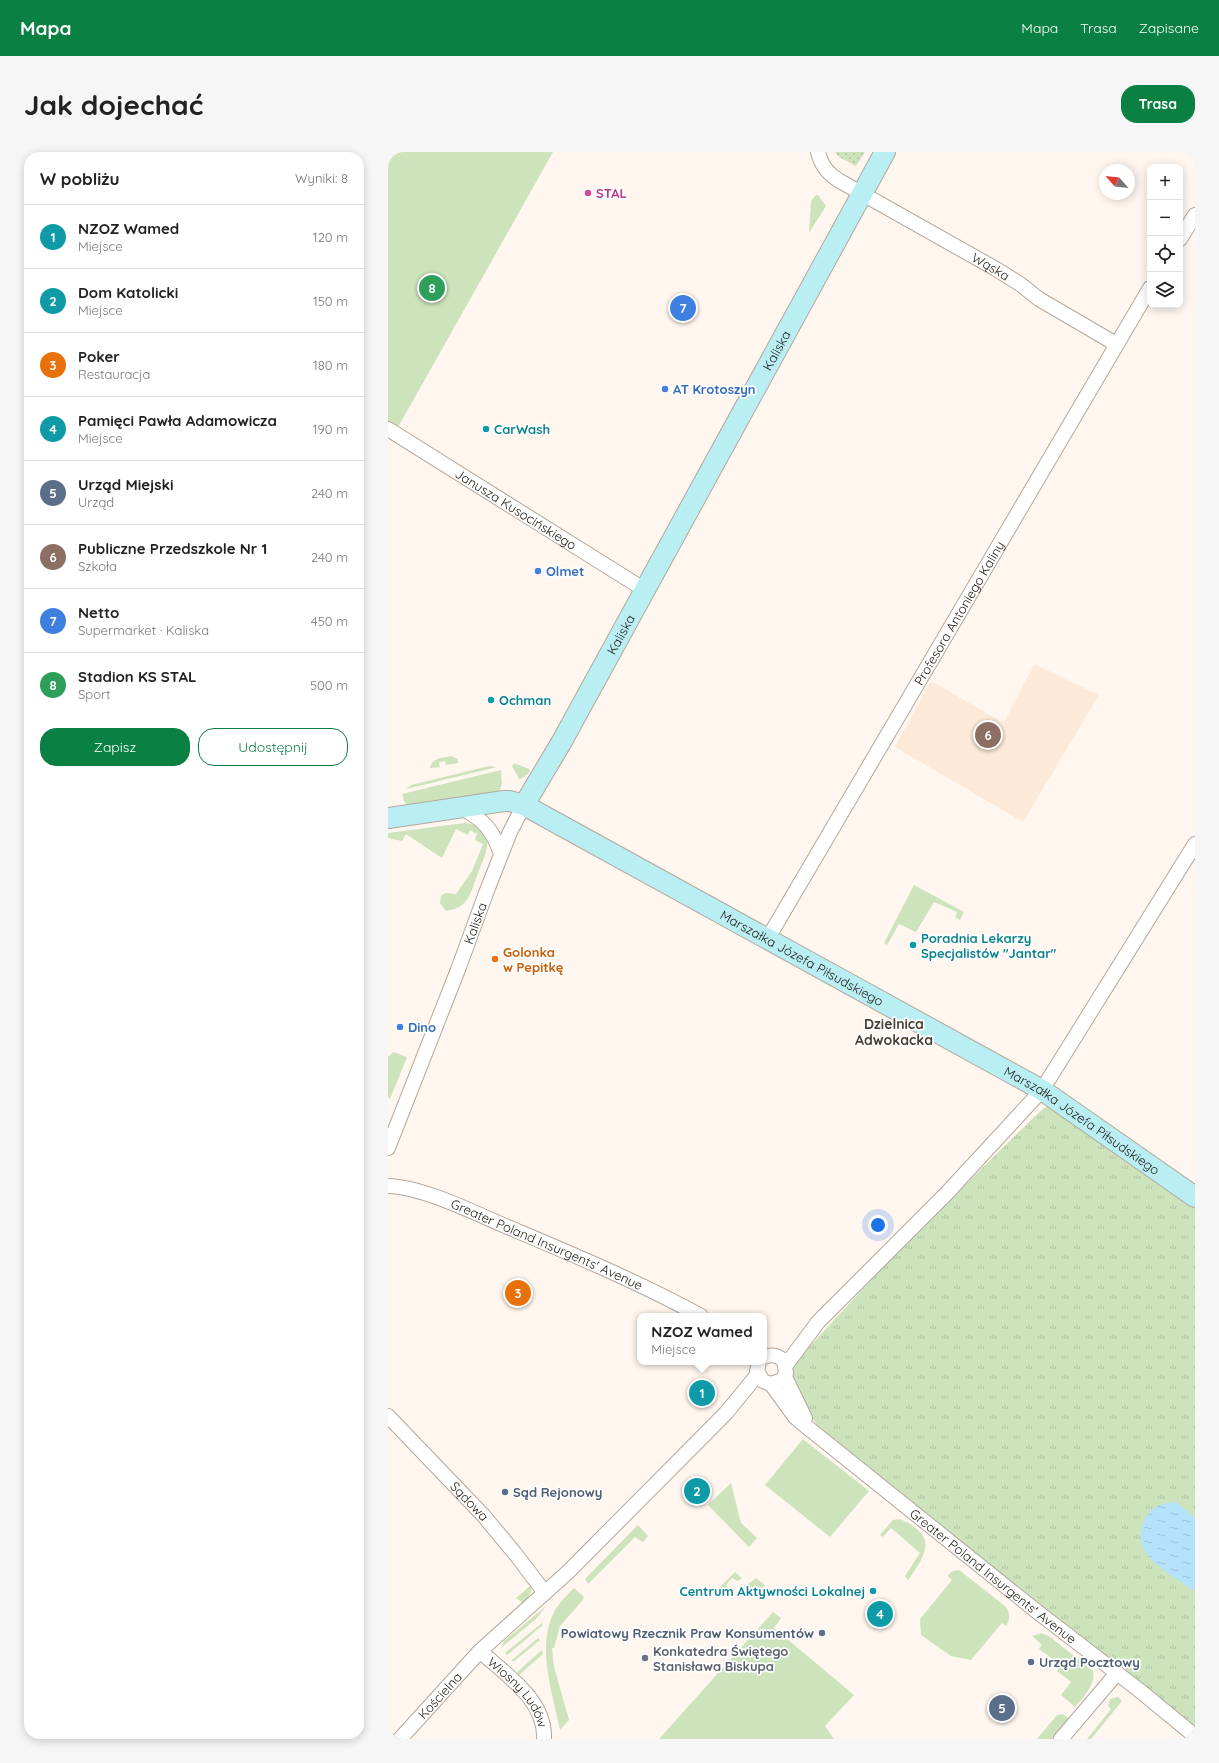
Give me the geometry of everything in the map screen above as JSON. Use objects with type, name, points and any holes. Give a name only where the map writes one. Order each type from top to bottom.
[{"type":"street","points":[[818,152],[824,167],[830,175],[862,194]]},
{"type":"street","name":"Kaliska","points":[[388,1148],[502,854],[524,805],[548,767],[885,152]]},
{"type":"street","name":"Wąska","points":[[862,194],[996,269],[1039,299],[1116,344]]},
{"type":"street","points":[[1182,236],[1195,215]]},
{"type":"street","name":"Profesora Antoniego Kaliny","points":[[768,938],[1147,293]]},
{"type":"street","name":"Janusza Kusocińskiego","points":[[388,429],[645,590]]},
{"type":"street","name":"Marszałka Józefa Piłsudskiego","points":[[388,818],[509,800],[524,805],[1042,1090],[1195,1197]]},
{"type":"street","points":[[461,807],[488,826],[496,838],[502,854]]},
{"type":"street","name":"Kościelna","points":[[400,1739],[480,1652],[568,1572],[726,1413],[767,1366],[818,1322],[947,1193],[1042,1090],[1195,844]]},
{"type":"street","name":"Greater Poland Insurgents' Avenue","points":[[388,1186],[419,1192],[481,1216],[601,1267],[695,1313]]},
{"type":"street","name":"Greater Poland Insurgents' Avenue","points":[[767,1366],[795,1417],[1035,1610],[1117,1673],[1195,1736]]},
{"type":"street","name":"Sądowa","points":[[388,1416],[483,1515],[545,1593]]},
{"type":"street","name":"Wiosny Ludów","points":[[480,1652],[530,1698],[540,1714],[544,1739]]},
{"type":"street","points":[[1061,1739],[1117,1673]]},
{"type":"shaded area","points":[[1034,664],[1099,695],[1023,822],[895,747],[931,681],[1004,723]]},
{"type":"green space","points":[[388,152],[553,152],[397,429],[388,423]]},
{"type":"green space","points":[[835,152],[865,152],[856,166],[839,157]]},
{"type":"green space","points":[[816,195],[818,195],[826,206],[809,233],[811,201]]},
{"type":"green space","points":[[451,756],[458,759],[458,763],[446,765],[445,761],[439,762],[440,767],[430,768],[435,760]]},
{"type":"green space","points":[[514,763],[529,769],[530,772],[519,779],[512,766]]},
{"type":"green space","points":[[489,766],[497,767],[406,789],[411,785]]},
{"type":"green space","points":[[501,770],[502,783],[500,790],[492,793],[410,807],[405,803],[402,794]]},
{"type":"green space","points":[[465,823],[483,830],[487,836],[488,843],[484,859],[468,898],[460,907],[446,911],[440,903],[441,896],[445,893],[456,894],[472,871],[483,844],[475,840],[477,834],[470,830],[468,835],[456,829],[442,858],[406,834],[402,841],[388,838],[388,833]]},
{"type":"green space","points":[[914,885],[964,912],[960,920],[955,917],[957,912],[934,902],[916,932],[899,924],[887,945],[884,943]]},
{"type":"green space","points":[[393,1052],[407,1057],[390,1099],[388,1098],[388,1057]]},
{"type":"green space","points":[[1050,1106],[1195,1206],[1195,1728],[820,1428],[801,1401],[792,1377],[794,1365],[800,1357],[895,1254],[1032,1119],[1044,1108]]},
{"type":"green space","points":[[803,1439],[869,1491],[830,1537],[765,1485]]},
{"type":"green space","points":[[731,1483],[741,1523],[757,1538],[749,1547],[708,1505]]},
{"type":"green space","points":[[900,1519],[920,1531],[924,1538],[925,1545],[924,1553],[908,1580],[905,1576],[920,1553],[891,1528],[883,1537],[880,1535],[893,1520]]},
{"type":"green space","points":[[638,1525],[648,1536],[643,1542],[635,1537],[588,1584],[585,1579]]},
{"type":"green space","points":[[959,1570],[1005,1606],[1009,1616],[1006,1626],[1002,1623],[971,1660],[951,1656],[921,1635],[920,1619],[952,1580],[948,1576],[949,1574]]},
{"type":"green space","points":[[735,1572],[742,1578],[738,1581],[732,1578],[726,1585],[730,1590],[725,1593],[718,1589]]},
{"type":"green space","points":[[756,1578],[765,1585],[754,1596],[744,1587]]},
{"type":"green space","points":[[531,1585],[530,1596],[523,1603],[516,1598]]},
{"type":"green space","points":[[574,1588],[584,1597],[560,1626],[554,1648],[552,1648],[554,1667],[569,1720],[560,1730],[550,1686],[546,1655],[546,1640],[554,1612]]},
{"type":"green space","points":[[546,1606],[537,1618],[501,1648],[504,1641]]},
{"type":"green space","points":[[773,1612],[781,1618],[774,1628],[854,1695],[825,1726],[834,1739],[659,1739]]},
{"type":"green space","points":[[542,1623],[543,1625],[507,1655],[505,1653]]},
{"type":"green space","points":[[1041,1633],[1049,1636],[1093,1671],[1093,1681],[1091,1686],[1075,1707],[1061,1695],[1071,1682],[1057,1671],[1061,1665],[1039,1649],[1042,1645],[1032,1636]]},
{"type":"green space","points":[[538,1638],[540,1640],[513,1662],[512,1660]]},
{"type":"green space","points":[[542,1650],[543,1654],[519,1675],[517,1672]]},
{"type":"green space","points":[[1118,1697],[1122,1701],[1091,1739],[1087,1739],[1111,1709],[1108,1706],[1110,1699]]},
{"type":"green space","points":[[1063,1714],[1071,1720],[1053,1739],[1037,1739],[1057,1715]]},
{"type":"water","points":[[1176,1502],[1195,1518],[1195,1591],[1154,1562],[1146,1553],[1141,1543],[1141,1532],[1148,1514],[1158,1506]]},
{"type":"place","name":"STAL","points":[[588,193]]},
{"type":"place","name":"Stadion KS STAL","points":[[432,288]]},
{"type":"place","name":"Netto","points":[[683,308]]},
{"type":"place","name":"AT Krotoszyn","points":[[665,389]]},
{"type":"place","name":"CarWash","points":[[486,429]]},
{"type":"place","name":"Olmet","points":[[538,571]]},
{"type":"place","name":"Ochman","points":[[491,700]]},
{"type":"place","name":"Publiczne Przedszkole Nr 1","points":[[988,735]]},
{"type":"place","name":"Poradnia Lekarzy Specjalistów \"Jantar\"","points":[[913,945]]},
{"type":"place","name":"Golonka w Pepitkę","points":[[495,959]]},
{"type":"place","name":"Dino","points":[[400,1027]]},
{"type":"place","name":"Poker","points":[[518,1293]]},
{"type":"place","name":"NZOZ Wamed","points":[[702,1393]]},
{"type":"place","name":"Dom Katolicki","points":[[697,1491]]},
{"type":"place","name":"Sąd Rejonowy","points":[[505,1492]]},
{"type":"place","name":"Centrum Aktywności Lokalnej","points":[[873,1591]]},
{"type":"place","name":"Pamięci Pawła Adamowicza","points":[[880,1614]]},
{"type":"place","name":"Powiatowy Rzecznik Praw Konsumentów","points":[[822,1633]]},
{"type":"place","name":"Konkatedra Świętego Stanisława Biskupa","points":[[645,1658]]},
{"type":"place","name":"Urząd Pocztowy","points":[[1031,1662]]},
{"type":"place","name":"Urząd Miejski","points":[[1002,1708]]},
{"type":"district","name":"Dzielnica Adwokacka","points":[[894,1032]]}]
